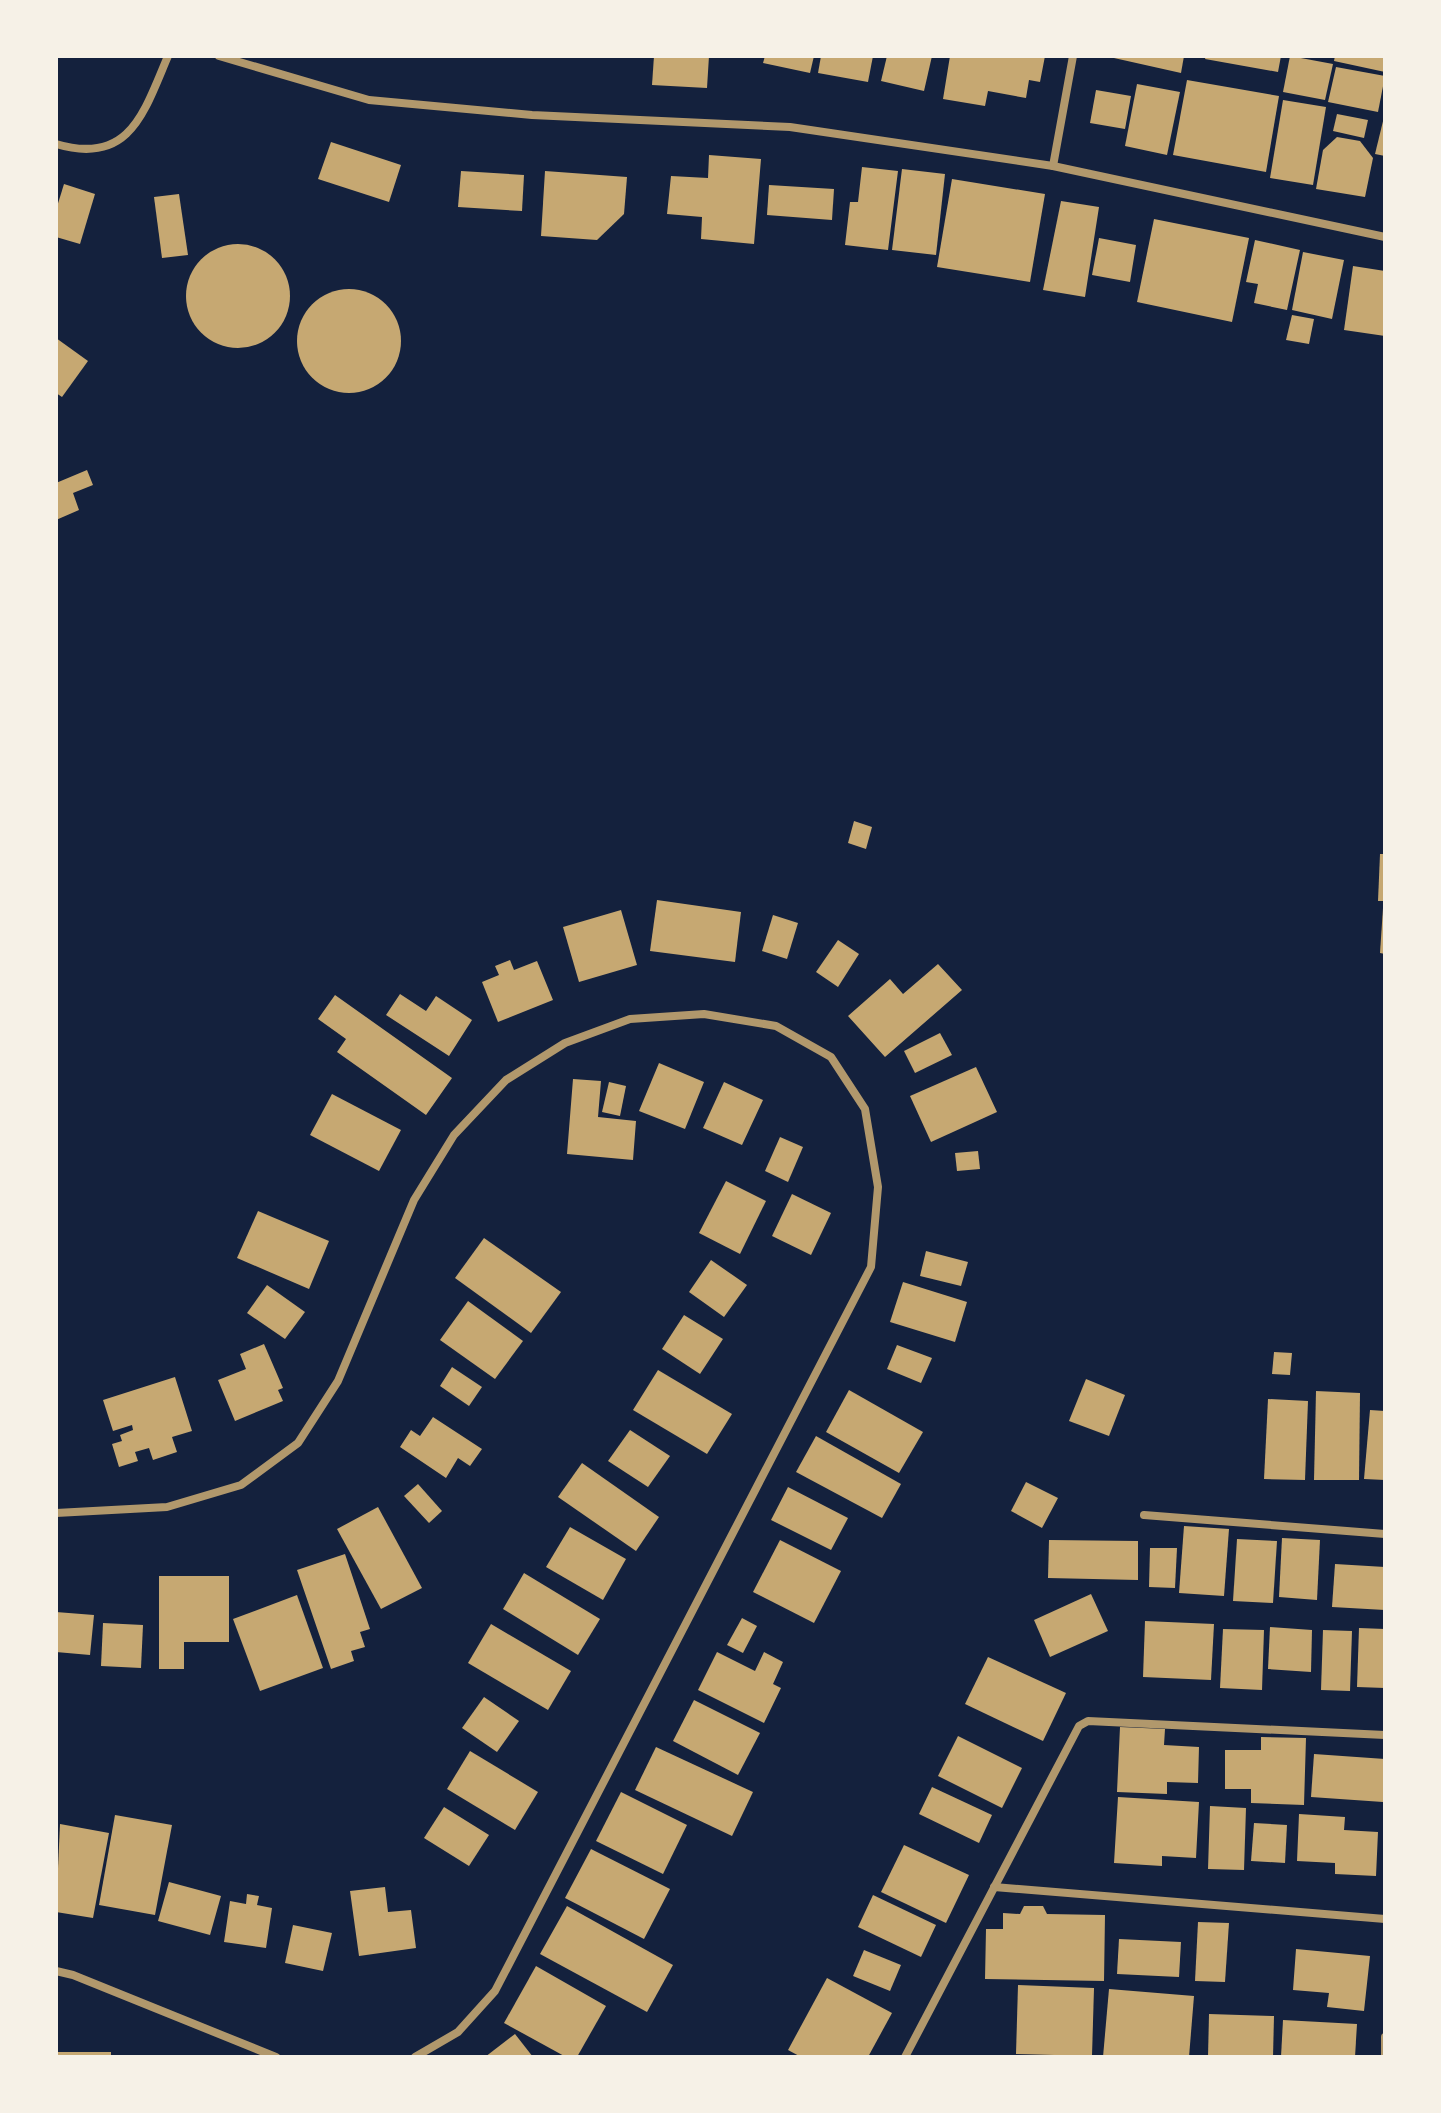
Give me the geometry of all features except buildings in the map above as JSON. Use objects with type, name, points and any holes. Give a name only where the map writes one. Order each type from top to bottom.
[{"type":"street","points":[[56,144],[82,152],[121,140],[142,118],[168,56]]},
{"type":"street","points":[[219,56],[369,100],[532,115],[790,127],[1053,166],[1385,237]]},
{"type":"street","points":[[1053,166],[1073,56]]},
{"type":"street","points":[[56,1513],[167,1507],[241,1485],[298,1443],[338,1381],[414,1200],[454,1135],[506,1080],[565,1043],[630,1019],[704,1014],[776,1026],[831,1057],[865,1109],[878,1187],[871,1267],[495,1991],[458,2032],[415,2057]]},
{"type":"street","points":[[1144,1515],[1385,1534]]},
{"type":"street","points":[[905,2057],[1079,1726],[1088,1721],[1385,1735]]},
{"type":"street","points":[[994,1887],[1385,1919]]},
{"type":"street","points":[[56,1971],[73,1975],[276,2057]]},
{"type":"street","points":[[1385,2037],[1385,2057]]}]
